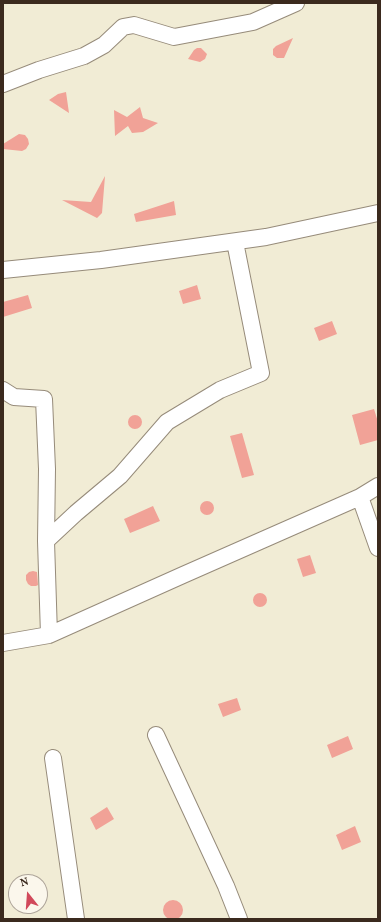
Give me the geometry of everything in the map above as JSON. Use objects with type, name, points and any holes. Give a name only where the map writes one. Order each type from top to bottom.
[{"type":"street","points":[[3,84],[39,70],[84,56],[104,45],[123,27],[134,25],[174,37],[254,22],[296,3]]},
{"type":"street","points":[[3,270],[101,260],[235,242],[266,237],[378,213]]},
{"type":"street","points":[[46,540],[120,476],[167,422],[220,390],[261,373],[235,242]]},
{"type":"street","points":[[3,390],[14,397],[44,399],[47,469],[46,540],[49,635]]},
{"type":"street","points":[[3,643],[49,635],[360,497],[378,486]]},
{"type":"street","points":[[360,497],[378,548]]},
{"type":"street","points":[[156,735],[226,886],[239,919]]},
{"type":"street","points":[[53,758],[76,919]]},
{"type":"building","points":[[293,38],[284,58],[277,58],[273,55],[273,49],[276,46]]},
{"type":"building","points":[[197,48],[201,48],[207,54],[205,59],[200,62],[188,59]]},
{"type":"building","points":[[66,92],[69,113],[49,100],[58,94]]},
{"type":"building","points":[[140,107],[143,118],[158,123],[143,132],[132,133],[128,126],[115,136],[114,110],[127,117]]},
{"type":"building","points":[[19,134],[25,135],[28,139],[29,144],[26,149],[22,151],[3,149],[3,144]]},
{"type":"building","points":[[105,176],[102,213],[97,218],[62,200],[91,202]]},
{"type":"building","points":[[174,201],[176,215],[136,222],[134,214]]},
{"type":"building","points":[[197,285],[201,299],[183,304],[179,291]]},
{"type":"building","points":[[28,295],[32,308],[3,317],[3,302]]},
{"type":"building","points":[[332,321],[337,334],[319,341],[314,328]]},
{"type":"building","points":[[374,409],[378,422],[378,440],[360,445],[352,415]]},
{"type":"building","points":[[132,415],[138,415],[142,419],[142,425],[138,429],[132,429],[128,425],[128,419]]},
{"type":"building","points":[[242,433],[254,475],[242,478],[230,436]]},
{"type":"building","points":[[204,501],[210,501],[214,505],[214,511],[210,515],[204,515],[200,511],[200,505]]},
{"type":"building","points":[[153,506],[160,521],[130,533],[124,519]]},
{"type":"building","points":[[310,555],[316,573],[303,577],[297,559]]},
{"type":"building","points":[[33,571],[37,572],[38,585],[36,586],[31,586],[26,580],[26,575]]},
{"type":"building","points":[[257,593],[263,593],[267,597],[267,603],[263,607],[257,607],[253,603],[253,597]]},
{"type":"building","points":[[237,698],[241,710],[223,717],[218,704]]},
{"type":"building","points":[[348,736],[353,749],[332,758],[327,745]]},
{"type":"building","points":[[107,807],[114,819],[96,830],[90,818]]},
{"type":"building","points":[[355,826],[361,842],[342,850],[336,835]]},
{"type":"building","points":[[173,900],[180,903],[183,910],[180,917],[173,920],[166,917],[163,910],[166,903]]}]
